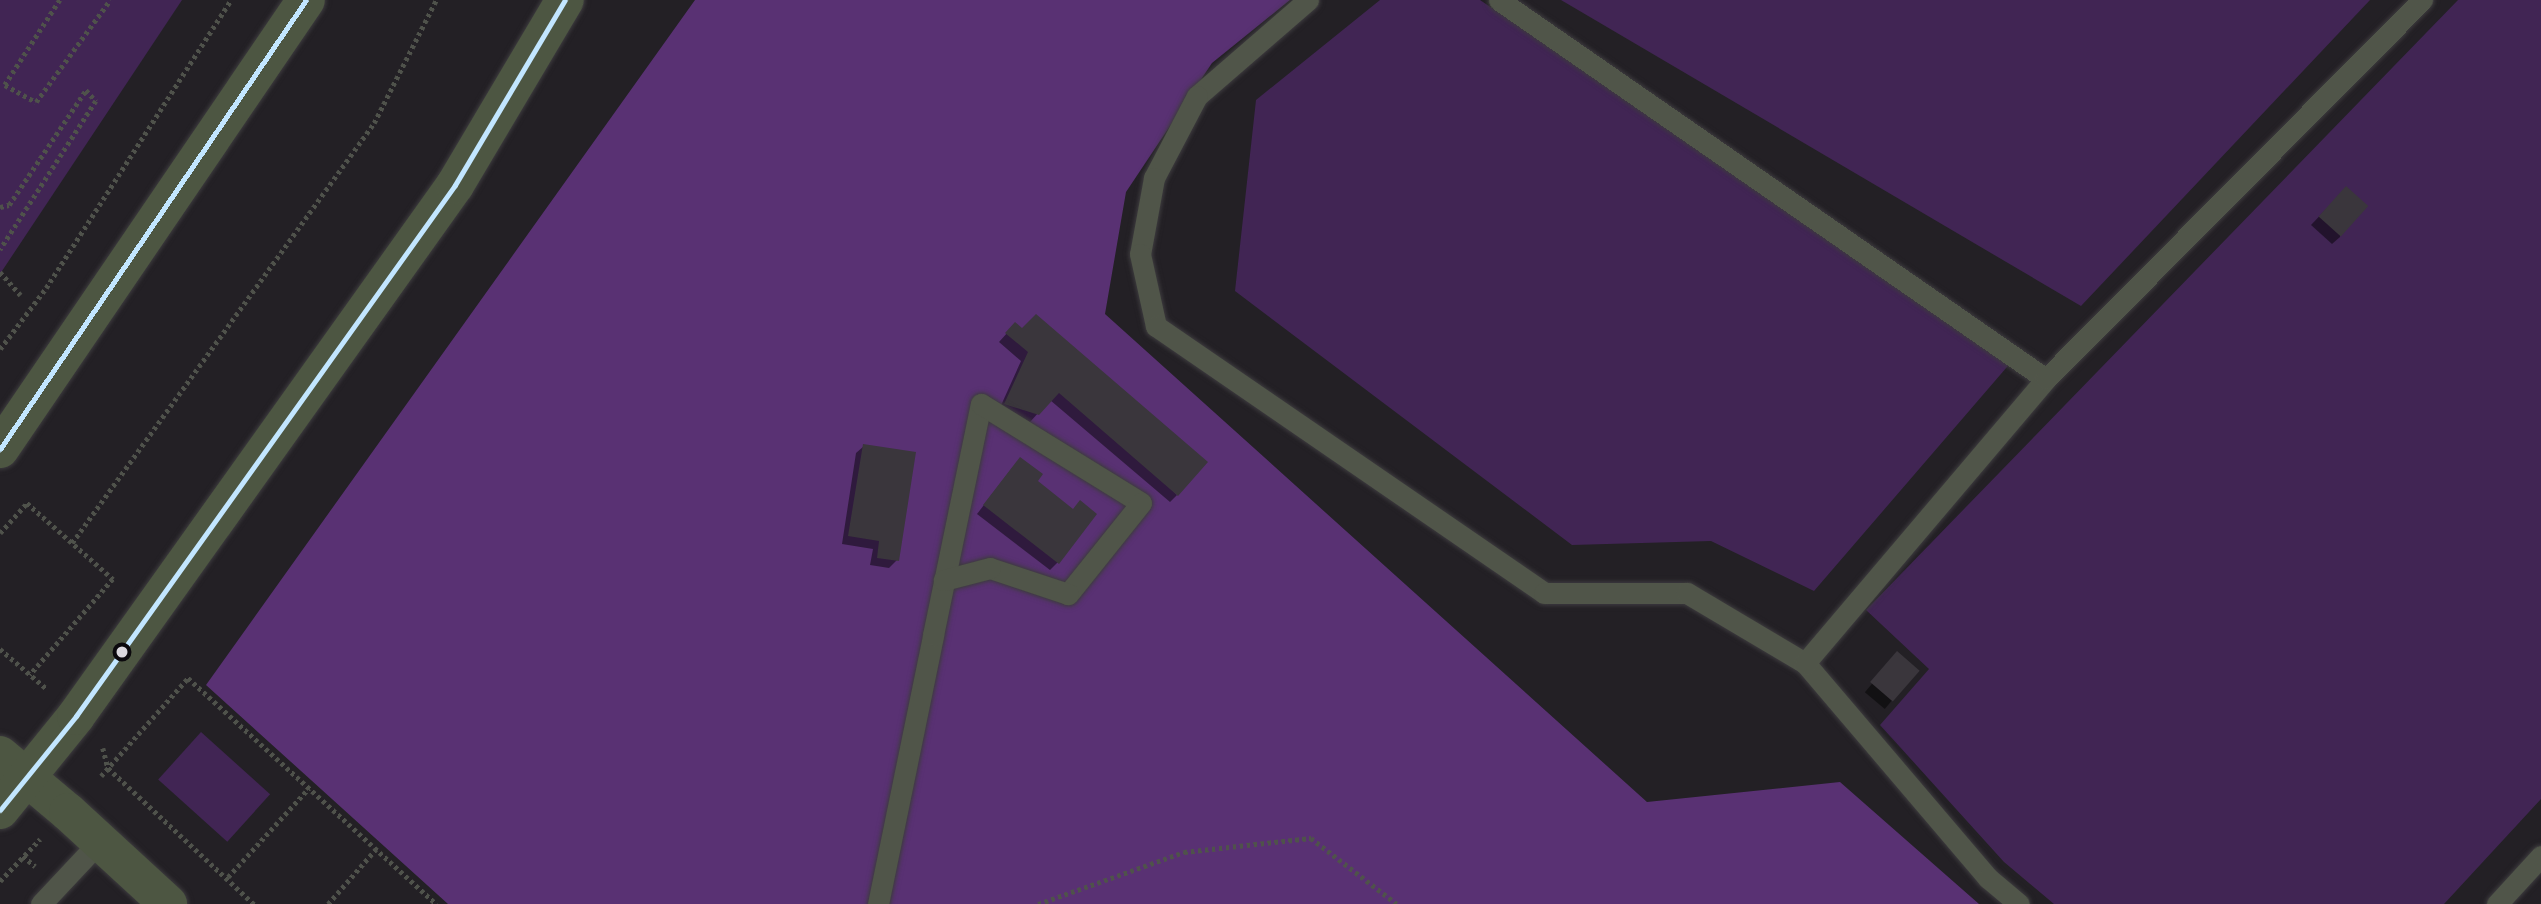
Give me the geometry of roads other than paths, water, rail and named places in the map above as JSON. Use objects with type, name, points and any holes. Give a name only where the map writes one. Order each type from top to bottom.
[{"type":"main road","points":[[0,449],[306,0]]},
{"type":"main road","points":[[0,810],[14,767],[455,185],[565,0]]},
{"type":"main road","points":[[14,767],[168,904]]},
{"type":"lane","points":[[1308,0],[1197,96],[1154,178],[1140,254],[1156,326],[1544,593],[1686,593],[1805,663],[1988,878],[2019,904]]},
{"type":"lane","points":[[1499,0],[2046,379]]},
{"type":"lane","points":[[1805,663],[2046,379],[2422,0]]},
{"type":"lane","points":[[878,904],[944,580],[981,404],[1141,503],[1068,594],[990,568],[944,580]]},
{"type":"lane","points":[[41,904],[100,841]]},
{"type":"lane","points":[[2497,904],[2541,856]]}]
